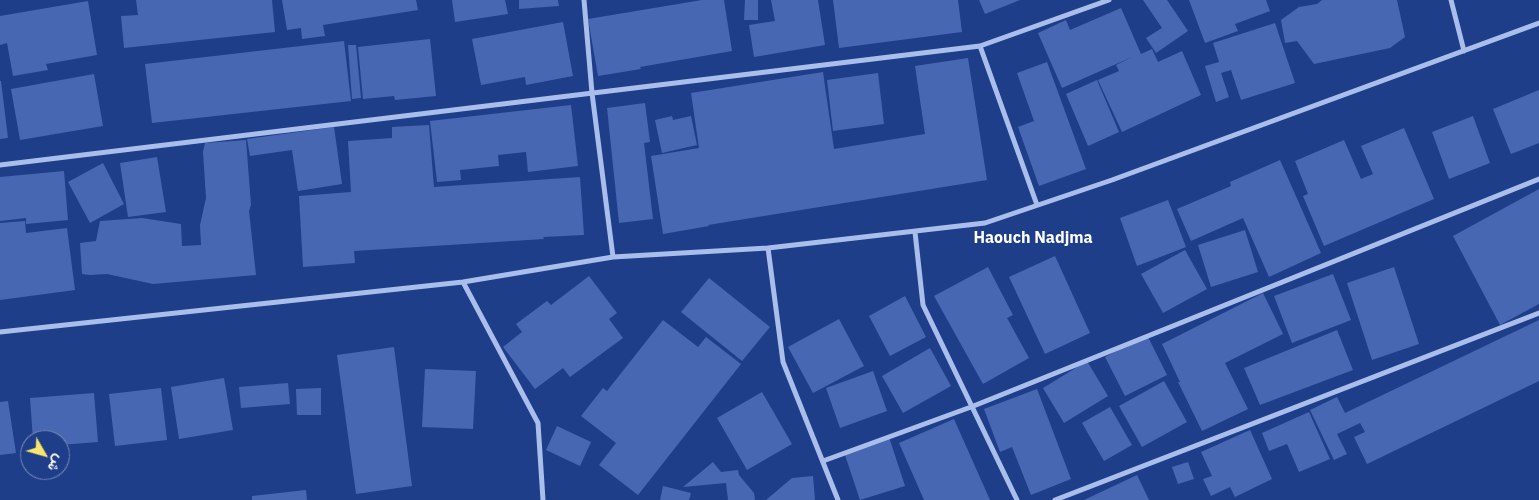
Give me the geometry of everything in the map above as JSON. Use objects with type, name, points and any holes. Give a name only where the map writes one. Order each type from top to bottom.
[{"type":"street","points":[[584,0],[592,93],[613,257]]},
{"type":"street","points":[[0,165],[980,46],[1109,0]]},
{"type":"street","points":[[1451,0],[1464,51]]},
{"type":"street","points":[[0,332],[463,282],[613,257],[768,248],[984,223],[1112,180],[1539,23]]},
{"type":"street","points":[[980,46],[1037,205]]},
{"type":"street","points":[[823,461],[972,407],[1539,179]]},
{"type":"street","points":[[915,232],[923,305],[1017,500]]},
{"type":"street","points":[[768,248],[783,362],[838,500]]},
{"type":"street","points":[[463,282],[538,423],[543,500]]},
{"type":"street","points":[[1055,500],[1539,313]]},
{"type":"building","points":[[136,0],[272,0],[275,32],[124,48],[121,16],[138,15]]},
{"type":"building","points":[[282,0],[416,0],[418,10],[323,25],[325,36],[302,39],[301,28],[287,30]]},
{"type":"building","points":[[452,0],[505,0],[508,14],[455,22]]},
{"type":"building","points":[[519,0],[558,0],[559,6],[519,9]]},
{"type":"building","points":[[702,0],[724,0],[732,51],[598,76],[588,19]]},
{"type":"building","points":[[745,0],[758,0],[758,20],[744,20]]},
{"type":"building","points":[[771,0],[818,0],[825,45],[754,57],[749,25],[775,21]]},
{"type":"building","points":[[833,0],[958,0],[962,32],[839,48]]},
{"type":"building","points":[[979,0],[1020,0],[985,14]]},
{"type":"building","points":[[1143,0],[1167,0],[1188,31],[1156,53],[1146,38],[1162,28]]},
{"type":"building","points":[[1189,0],[1266,0],[1270,11],[1235,24],[1238,31],[1205,43]]},
{"type":"building","points":[[1322,0],[1397,0],[1405,37],[1390,48],[1314,64],[1297,41],[1285,43],[1281,20],[1299,7],[1317,4]]},
{"type":"building","points":[[88,1],[97,55],[46,64],[48,70],[13,76],[7,43],[0,45],[0,16]]},
{"type":"building","points":[[1121,8],[1141,54],[1152,49],[1158,62],[1182,51],[1201,95],[1122,132],[1098,80],[1119,71],[1116,65],[1132,57],[1062,88],[1038,33],[1066,20],[1070,30]]},
{"type":"building","points":[[563,22],[573,76],[526,85],[525,77],[481,85],[472,39]]},
{"type":"building","points":[[1275,23],[1295,83],[1241,100],[1231,70],[1221,73],[1229,97],[1216,102],[1205,66],[1219,62],[1213,43]]},
{"type":"building","points":[[430,39],[436,96],[395,100],[394,96],[363,99],[358,47]]},
{"type":"building","points":[[344,41],[351,101],[152,123],[145,64]]},
{"type":"building","points":[[348,45],[356,45],[361,98],[352,99]]},
{"type":"building","points":[[968,58],[987,180],[663,234],[651,156],[699,148],[691,93],[823,72],[834,149],[925,134],[915,66]]},
{"type":"building","points":[[1047,62],[1086,169],[1039,186],[1018,127],[1034,121],[1017,73]]},
{"type":"building","points":[[878,73],[884,124],[833,131],[827,80]]},
{"type":"building","points":[[94,74],[103,126],[20,140],[11,89]]},
{"type":"building","points":[[1097,80],[1119,132],[1088,146],[1066,94]]},
{"type":"building","points":[[0,81],[8,138],[0,139]]},
{"type":"building","points":[[1539,90],[1539,143],[1511,154],[1493,109]]},
{"type":"building","points":[[645,103],[650,142],[644,143],[653,219],[619,223],[607,108]]},
{"type":"building","points":[[571,105],[578,166],[528,172],[526,152],[498,155],[499,166],[460,170],[461,180],[437,182],[430,121]]},
{"type":"building","points":[[672,116],[673,120],[691,116],[697,145],[662,153],[655,120]]},
{"type":"building","points":[[1473,116],[1490,163],[1449,179],[1432,132]]},
{"type":"building","points":[[429,125],[434,187],[580,177],[584,235],[354,251],[355,263],[303,267],[299,196],[351,192],[348,141],[392,138],[392,127]]},
{"type":"building","points":[[334,127],[342,184],[298,191],[292,150],[250,156],[247,139]]},
{"type":"building","points":[[1404,128],[1434,199],[1324,246],[1303,196],[1308,194],[1295,161],[1344,140],[1361,179],[1373,174],[1361,146]]},
{"type":"building","points":[[246,140],[251,205],[249,211],[256,275],[153,284],[107,274],[82,274],[80,243],[96,241],[100,221],[142,218],[181,224],[182,246],[201,245],[200,225],[206,198],[203,152],[205,143]]},
{"type":"building","points":[[157,157],[166,212],[128,217],[120,163]]},
{"type":"building","points":[[1280,160],[1321,253],[1269,277],[1243,218],[1191,241],[1177,209],[1231,186],[1230,182]]},
{"type":"building","points":[[103,163],[124,204],[90,223],[68,182]]},
{"type":"building","points":[[64,171],[68,220],[26,224],[26,218],[0,221],[0,177]]},
{"type":"building","points":[[1539,189],[1539,304],[1500,325],[1453,236]]},
{"type":"building","points":[[1168,200],[1186,247],[1137,266],[1120,218]]},
{"type":"building","points":[[25,221],[26,233],[67,228],[75,290],[0,300],[0,223]]},
{"type":"building","points":[[1245,230],[1258,272],[1211,287],[1198,245]]},
{"type":"building","points":[[1185,250],[1207,289],[1163,313],[1141,274]]},
{"type":"building","points":[[1055,256],[1090,333],[1045,354],[1009,277]]},
{"type":"building","points":[[988,267],[1013,315],[1007,318],[1029,358],[983,384],[934,296]]},
{"type":"building","points":[[1394,267],[1419,344],[1372,360],[1347,283]]},
{"type":"building","points":[[1333,274],[1351,320],[1292,343],[1274,296]]},
{"type":"building","points":[[589,276],[617,313],[609,319],[623,338],[570,377],[563,368],[535,389],[503,347],[522,332],[516,324],[547,301],[551,305]]},
{"type":"building","points":[[709,278],[770,327],[742,361],[681,312]]},
{"type":"building","points":[[1263,293],[1283,334],[1225,363],[1248,409],[1202,431],[1162,344]]},
{"type":"building","points":[[905,296],[926,337],[890,356],[869,316]]},
{"type":"building","points":[[839,319],[864,366],[813,393],[788,347]]},
{"type":"building","points":[[663,320],[698,347],[706,337],[741,364],[638,495],[599,465],[616,443],[581,416],[603,388],[607,391]]},
{"type":"building","points":[[1539,320],[1539,381],[1367,464],[1354,437],[1365,432],[1360,423],[1337,434],[1347,454],[1334,460],[1310,410],[1337,397],[1345,413]]},
{"type":"building","points":[[1337,330],[1353,370],[1260,405],[1244,368]]},
{"type":"building","points":[[1147,335],[1167,375],[1125,396],[1105,357]]},
{"type":"building","points":[[394,347],[412,486],[356,494],[337,355]]},
{"type":"building","points":[[930,348],[951,386],[903,413],[882,376]]},
{"type":"building","points":[[1087,361],[1108,396],[1064,423],[1043,388]]},
{"type":"building","points":[[425,369],[476,371],[473,429],[422,427]]},
{"type":"building","points":[[873,371],[887,411],[840,428],[826,388]]},
{"type":"building","points":[[224,378],[233,430],[179,439],[171,387]]},
{"type":"building","points":[[1164,381],[1187,422],[1142,447],[1119,406]]},
{"type":"building","points":[[288,383],[290,404],[241,408],[239,387]]},
{"type":"building","points":[[161,388],[167,440],[115,446],[109,394]]},
{"type":"building","points":[[321,388],[321,415],[297,415],[296,389]]},
{"type":"building","points":[[1037,389],[1071,479],[1031,495],[1012,447],[1000,452],[984,409]]},
{"type":"building","points":[[762,392],[792,444],[747,470],[717,418]]},
{"type":"building","points":[[94,393],[98,442],[70,444],[70,430],[32,430],[30,398]]},
{"type":"building","points":[[8,401],[16,453],[0,455],[0,402]]},
{"type":"building","points":[[1110,407],[1132,445],[1104,461],[1082,423]]},
{"type":"building","points":[[1309,412],[1330,459],[1299,472],[1287,444],[1269,451],[1262,433]]},
{"type":"building","points":[[954,419],[990,500],[924,500],[899,443]]},
{"type":"building","points":[[557,426],[591,442],[580,466],[546,450]]},
{"type":"building","points":[[1250,430],[1272,479],[1235,497],[1230,487],[1211,496],[1203,479],[1212,476],[1201,452]]},
{"type":"building","points":[[889,437],[905,486],[860,500],[844,452]]},
{"type":"building","points":[[713,462],[721,472],[738,470],[739,475],[754,493],[755,500],[728,500],[726,483],[683,487]]},
{"type":"building","points":[[1188,462],[1194,479],[1178,484],[1172,467]]},
{"type":"building","points":[[1137,475],[1149,500],[1084,500]]},
{"type":"building","points":[[813,476],[815,500],[766,500],[792,478]]},
{"type":"building","points":[[663,486],[691,493],[689,500],[660,500]]},
{"type":"building","points":[[306,490],[307,500],[252,500],[252,496]]},
{"type":"district","name":"Haouch Nadjma","points":[[1033,238]]}]
